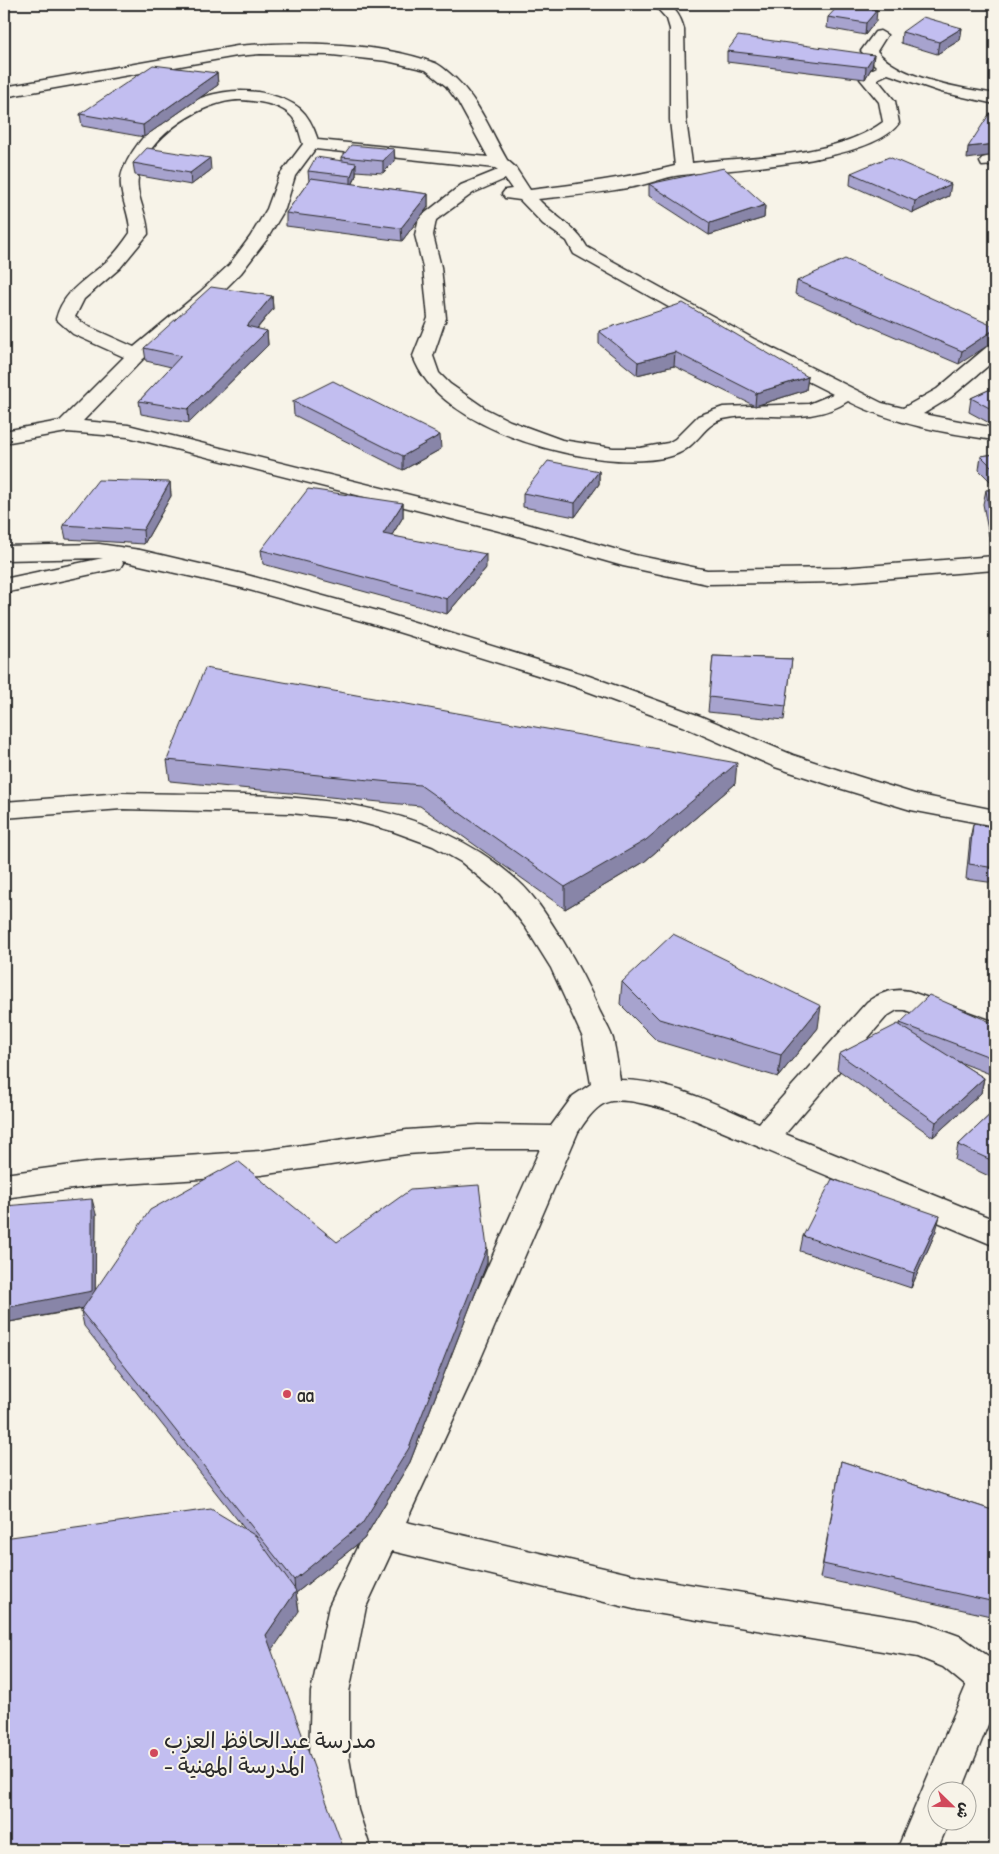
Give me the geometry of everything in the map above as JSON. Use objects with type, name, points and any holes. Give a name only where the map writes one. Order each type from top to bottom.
[{"type":"street","points":[[664,8],[674,18],[678,29],[678,120],[684,170]]},
{"type":"street","points":[[880,35],[870,51],[874,59],[889,68],[946,90],[995,99]]},
{"type":"street","points":[[6,90],[260,49],[332,50],[387,56],[432,67],[451,83],[465,100],[504,167],[525,196],[549,220],[574,238],[580,250],[747,343],[875,407],[904,416],[995,434]]},
{"type":"street","points":[[467,189],[525,196],[630,183],[684,170],[836,149],[869,138],[884,130],[891,122],[887,101],[868,79],[872,75],[889,68]]},
{"type":"street","points":[[136,355],[80,330],[65,319],[66,311],[82,291],[114,264],[139,234],[139,218],[129,186],[131,171],[154,136],[182,114],[205,101],[222,96],[247,96],[267,99],[290,108],[302,118],[311,144]]},
{"type":"street","points":[[311,144],[504,167]]},
{"type":"street","points":[[67,426],[136,355],[207,296],[235,269],[258,239],[276,210],[287,176],[311,144]]},
{"type":"street","points":[[504,167],[467,189],[428,218],[424,235],[432,267],[437,318],[423,356],[430,374],[441,387],[488,419],[553,444],[602,453],[638,455],[667,451],[688,441],[704,419],[722,414],[821,407],[848,393]]},
{"type":"street","points":[[904,416],[944,393],[995,350]]},
{"type":"street","points":[[4,436],[67,426],[128,431],[519,529],[631,560],[707,577],[841,575],[995,563]]},
{"type":"street","points":[[4,553],[99,551],[140,558],[247,582],[377,618],[465,648],[581,681],[691,721],[784,761],[911,802],[995,818]]},
{"type":"street","points":[[4,586],[140,558]]},
{"type":"street","points":[[4,810],[122,801],[291,805],[348,811],[401,825],[442,840],[470,856],[510,888],[536,921],[565,967],[598,1038],[607,1091]]},
{"type":"street","points":[[764,1138],[877,1009],[887,1002],[898,999],[909,1001],[995,1033]]},
{"type":"street","points":[[352,1850],[338,1810],[329,1758],[330,1692],[348,1606],[454,1381],[565,1128],[583,1102],[607,1091],[642,1092],[676,1101],[764,1138],[828,1162],[995,1233]]},
{"type":"street","points":[[4,1186],[95,1174],[261,1163],[408,1142],[479,1138],[562,1138]]},
{"type":"street","points":[[383,1533],[638,1593],[918,1639],[945,1646],[991,1676],[945,1782]]},
{"type":"street","points":[[917,1850],[926,1828]]},
{"type":"building","points":[[840,4],[877,10],[866,23],[828,17]]},
{"type":"building","points":[[923,17],[962,28],[939,42],[902,32]]},
{"type":"building","points":[[738,36],[874,55],[866,67],[727,51]]},
{"type":"building","points":[[153,65],[217,73],[143,125],[80,114]]},
{"type":"building","points":[[990,113],[995,114],[995,144],[968,147]]},
{"type":"building","points":[[351,145],[394,149],[383,161],[342,157]]},
{"type":"building","points":[[147,148],[210,158],[190,173],[133,163]]},
{"type":"building","points":[[316,157],[356,163],[351,176],[308,171]]},
{"type":"building","points":[[889,157],[951,184],[915,201],[851,173]]},
{"type":"building","points":[[724,168],[765,205],[710,223],[649,184]]},
{"type":"building","points":[[311,178],[428,194],[401,228],[286,213]]},
{"type":"building","points":[[845,259],[995,327],[995,329],[962,351],[797,281]]},
{"type":"building","points":[[211,287],[272,296],[247,326],[267,331],[188,409],[139,401],[181,356],[144,348]]},
{"type":"building","points":[[683,303],[808,377],[756,393],[675,352],[638,362],[599,331]]},
{"type":"building","points":[[333,381],[440,435],[403,456],[293,401]]},
{"type":"building","points":[[995,387],[995,411],[971,398]]},
{"type":"building","points":[[995,454],[995,470],[981,456]]},
{"type":"building","points":[[548,461],[599,471],[575,503],[523,493]]},
{"type":"building","points":[[98,480],[170,482],[143,530],[63,525]]},
{"type":"building","points":[[308,489],[403,503],[383,534],[486,554],[447,599],[261,550]]},
{"type":"building","points":[[986,490],[995,490],[995,522],[991,522]]},
{"type":"building","points":[[713,656],[792,659],[786,706],[709,697]]},
{"type":"building","points":[[205,668],[737,763],[646,840],[565,887],[420,785],[167,760]]},
{"type":"building","points":[[973,824],[995,827],[995,868],[969,864]]},
{"type":"building","points":[[673,934],[821,1006],[781,1055],[659,1019],[622,982]]},
{"type":"building","points":[[929,995],[995,1024],[995,1059],[900,1023]]},
{"type":"building","points":[[898,1024],[984,1078],[936,1122],[839,1054]]},
{"type":"building","points":[[995,1110],[995,1162],[958,1145]]},
{"type":"building","name":"aa","points":[[238,1161],[337,1242],[410,1190],[479,1185],[487,1248],[409,1448],[362,1524],[294,1580],[81,1311],[150,1210]]},
{"type":"building","points":[[832,1179],[940,1216],[914,1273],[803,1236]]},
{"type":"building","points":[[92,1199],[92,1291],[4,1308],[4,1206]]},
{"type":"building","points":[[841,1461],[995,1511],[995,1602],[823,1564]]},
{"type":"building","name":"مدرسة عبدالحافظ العزب - المدرسة المهنية","points":[[211,1509],[256,1536],[296,1591],[266,1635],[344,1850],[4,1850],[4,1538]]},
{"type":"place","name":"aa","points":[[287,1394]]},
{"type":"place","name":"مدرسة عبدالحافظ العزب - المدرسة المهنية","points":[[154,1753]]}]
